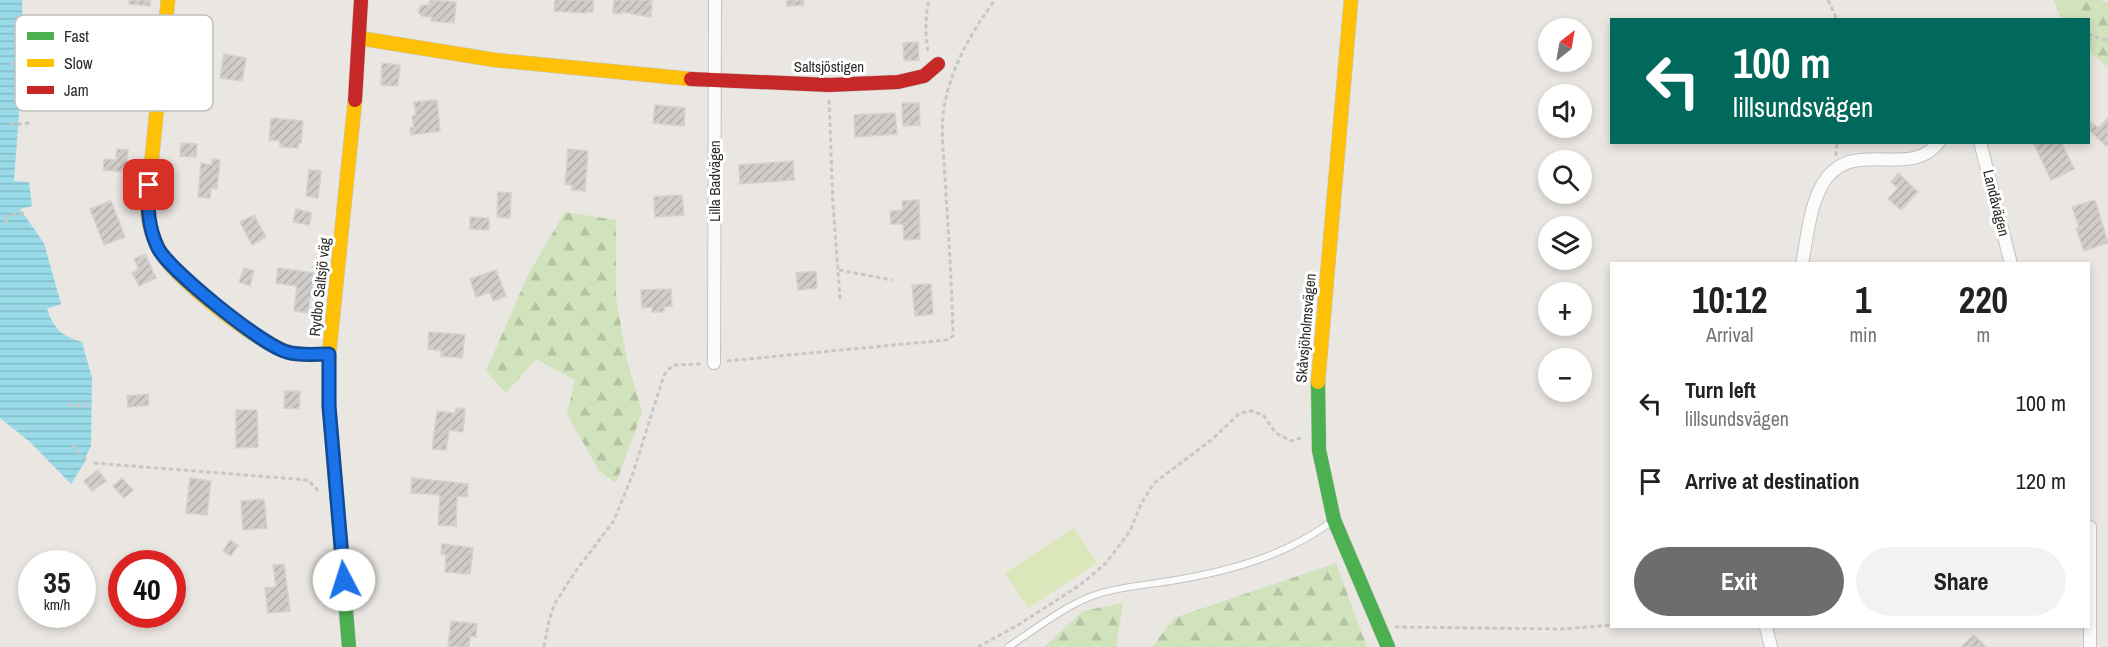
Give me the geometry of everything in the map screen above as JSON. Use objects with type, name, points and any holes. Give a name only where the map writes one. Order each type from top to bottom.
[{"type":"street","points":[[166,15],[168,0]]},
{"type":"street","name":"Rydbo Saltsjö väg","points":[[349,647],[329,406],[329,354],[352,136],[361,0]]},
{"type":"street","name":"Lilla Badvägen","points":[[714,363],[716,0]]},
{"type":"street","name":"Skåvsjöholmsvägen","points":[[1351,0],[1317,395],[1319,450],[1334,520],[1388,647]]},
{"type":"street","points":[[359,38],[495,60],[672,78],[715,80]]},
{"type":"street","name":"Saltsjöstigen","points":[[715,80],[829,85],[908,81],[924,76],[935,67]]},
{"type":"street","points":[[157,111],[147,205],[154,239],[162,255],[180,274],[246,328],[271,345],[292,353],[329,354]]},
{"type":"street","points":[[1802,262],[1817,197],[1835,168],[1858,159],[1916,158],[1931,152],[1938,144]]},
{"type":"street","name":"Landåvägen","points":[[1981,144],[2010,262]]},
{"type":"street","points":[[2090,527],[2090,647]]},
{"type":"street","points":[[1766,628],[1771,647]]},
{"type":"lane","points":[[1008,647],[1057,615],[1094,595],[1229,569],[1272,556],[1312,536],[1334,520]]},
{"type":"path","points":[[929,0],[925,33],[935,67]]},
{"type":"path","points":[[544,647],[554,605],[575,572],[613,522],[632,476],[664,375],[673,366],[946,340],[953,336],[943,136],[944,104],[962,49],[995,0]]},
{"type":"path","points":[[1828,0],[1836,18]]},
{"type":"path","points":[[2090,35],[2108,41]]},
{"type":"path","points":[[10,64],[15,64]]},
{"type":"path","points":[[829,85],[833,204],[840,299]]},
{"type":"path","points":[[10,125],[30,123]]},
{"type":"path","points":[[6,224],[5,216],[27,213]]},
{"type":"path","points":[[839,270],[892,280]]},
{"type":"path","points":[[68,405],[91,406]]},
{"type":"path","points":[[978,647],[1018,625],[1080,585],[1106,563],[1130,531],[1141,504],[1154,483],[1210,441],[1240,413],[1252,411],[1263,415],[1276,433],[1291,441],[1303,439],[1310,429]]},
{"type":"path","points":[[73,445],[86,460]]},
{"type":"path","points":[[94,463],[308,480],[338,513]]},
{"type":"path","points":[[1381,627],[1564,629],[1610,625]]},
{"type":"green space","points":[[2054,0],[2100,0],[2108,3],[2108,67],[2090,53],[2090,18],[2061,18]]},
{"type":"green space","points":[[565,212],[616,220],[616,297],[626,356],[642,412],[616,483],[599,471],[567,414],[575,380],[536,359],[506,393],[486,371],[528,275]]},
{"type":"green space","points":[[1074,528],[1097,563],[1028,608],[1005,573]]},
{"type":"green space","points":[[1336,563],[1367,647],[1152,647],[1174,618]]},
{"type":"green space","points":[[1123,603],[1116,647],[1044,647],[1083,611]]},
{"type":"water","points":[[0,0],[22,0],[22,15],[15,15],[15,111],[19,111],[14,181],[29,182],[32,206],[20,209],[44,243],[61,304],[47,309],[59,331],[82,342],[92,378],[91,446],[86,460],[71,484],[30,442],[0,418]]},
{"type":"building","points":[[129,0],[150,0],[150,6],[129,4]]},
{"type":"building","points":[[430,0],[456,2],[454,23],[431,21],[432,17],[422,16],[419,8],[422,5],[429,5]]},
{"type":"building","points":[[555,0],[593,0],[593,12],[554,11]]},
{"type":"building","points":[[614,0],[652,0],[651,17],[622,12],[622,14],[613,13]]},
{"type":"building","points":[[787,0],[803,0],[804,5],[787,6]]},
{"type":"building","points":[[918,42],[919,60],[904,61],[903,43]]},
{"type":"building","points":[[224,54],[246,58],[242,81],[220,78]]},
{"type":"building","points":[[382,63],[400,65],[398,86],[381,85]]},
{"type":"building","points":[[437,100],[440,131],[411,135],[410,128],[414,127],[412,116],[416,115],[414,102]]},
{"type":"building","points":[[902,103],[919,103],[920,125],[903,126]]},
{"type":"building","points":[[655,105],[685,108],[684,126],[653,123]]},
{"type":"building","points":[[895,113],[897,134],[855,137],[854,115]]},
{"type":"building","points":[[271,118],[303,121],[301,143],[298,143],[298,148],[280,147],[280,141],[269,140]]},
{"type":"building","points":[[2108,118],[2108,144],[2106,146],[2090,131],[2090,124],[2092,122],[2098,128]]},
{"type":"building","points":[[181,143],[197,144],[196,157],[180,156]]},
{"type":"building","points":[[2034,144],[2062,144],[2074,169],[2051,180]]},
{"type":"building","points":[[117,149],[128,150],[126,172],[103,170],[104,159],[116,160]]},
{"type":"building","points":[[568,149],[588,151],[585,191],[572,190],[572,185],[565,184]]},
{"type":"building","points":[[212,159],[220,160],[217,189],[211,188],[210,198],[198,197],[201,163],[212,165]]},
{"type":"building","points":[[793,161],[794,180],[740,184],[739,165]]},
{"type":"building","points":[[309,170],[321,171],[318,198],[306,196]]},
{"type":"building","points":[[1898,173],[1918,192],[1901,210],[1888,199],[1898,188],[1891,182]]},
{"type":"building","points":[[498,192],[511,193],[510,218],[497,217]]},
{"type":"building","points":[[682,195],[684,215],[655,217],[654,197]]},
{"type":"building","points":[[919,200],[920,239],[904,240],[903,224],[891,224],[890,211],[903,210],[902,201]]},
{"type":"building","points":[[2095,200],[2108,243],[2084,251],[2072,207]]},
{"type":"building","points":[[111,201],[125,237],[104,245],[90,209]]},
{"type":"building","points":[[296,209],[312,213],[309,225],[293,222]]},
{"type":"building","points":[[254,215],[266,237],[252,245],[240,222]]},
{"type":"building","points":[[470,217],[489,218],[489,230],[470,229]]},
{"type":"building","points":[[145,254],[156,278],[139,286],[132,273],[139,269],[134,259]]},
{"type":"building","points":[[244,268],[254,271],[250,286],[239,282]]},
{"type":"building","points":[[278,268],[314,273],[308,313],[294,311],[297,286],[276,283]]},
{"type":"building","points":[[496,270],[506,296],[493,301],[490,292],[476,297],[470,279]]},
{"type":"building","points":[[816,271],[817,288],[798,290],[796,273]]},
{"type":"building","points":[[931,284],[933,314],[915,316],[912,285]]},
{"type":"building","points":[[671,289],[672,306],[664,307],[664,312],[652,312],[652,307],[642,308],[641,290]]},
{"type":"building","points":[[429,332],[465,335],[462,358],[441,356],[441,351],[428,349]]},
{"type":"building","points":[[285,391],[300,391],[299,409],[284,408]]},
{"type":"building","points":[[148,394],[149,405],[128,407],[127,396]]},
{"type":"building","points":[[456,408],[465,409],[463,432],[449,430],[446,450],[432,449],[437,411],[455,413]]},
{"type":"building","points":[[236,410],[257,410],[258,447],[236,448]]},
{"type":"building","points":[[98,470],[106,481],[92,491],[84,481]]},
{"type":"building","points":[[122,478],[133,490],[124,498],[113,486]]},
{"type":"building","points":[[190,478],[211,481],[207,515],[186,513]]},
{"type":"building","points":[[412,478],[468,484],[467,497],[457,496],[456,526],[438,525],[440,495],[411,493]]},
{"type":"building","points":[[264,499],[267,528],[243,530],[241,501]]},
{"type":"building","points":[[230,540],[238,545],[231,556],[223,551]]},
{"type":"building","points":[[442,544],[473,548],[470,574],[445,572],[446,555],[441,554]]},
{"type":"building","points":[[284,564],[290,611],[268,613],[265,588],[276,587],[273,565]]},
{"type":"building","points":[[451,621],[477,624],[476,637],[470,636],[469,647],[448,647]]},
{"type":"building","points":[[1974,635],[1986,647],[1961,647]]},
{"type":"traffic: fast","points":[[329,371],[329,406],[349,647]]},
{"type":"traffic: fast","points":[[1318,382],[1319,450],[1334,520],[1388,647]]},
{"type":"traffic: slow","points":[[166,15],[168,0]]},
{"type":"traffic: slow","points":[[1318,382],[1351,0]]},
{"type":"traffic: slow","points":[[359,38],[495,60],[691,79]]},
{"type":"traffic: slow","points":[[329,371],[355,100]]},
{"type":"traffic: slow","points":[[157,111],[147,205],[149,224],[161,253],[170,265],[201,294],[238,324],[257,336],[288,352],[329,354]]},
{"type":"traffic: jam","points":[[355,100],[361,0]]},
{"type":"traffic: jam","points":[[691,79],[829,85],[898,82],[924,76],[938,64]]},
{"type":"route","points":[[149,185],[148,216],[154,239],[162,255],[172,267],[246,328],[278,349],[292,353],[329,354],[329,406],[344,580]]}]
